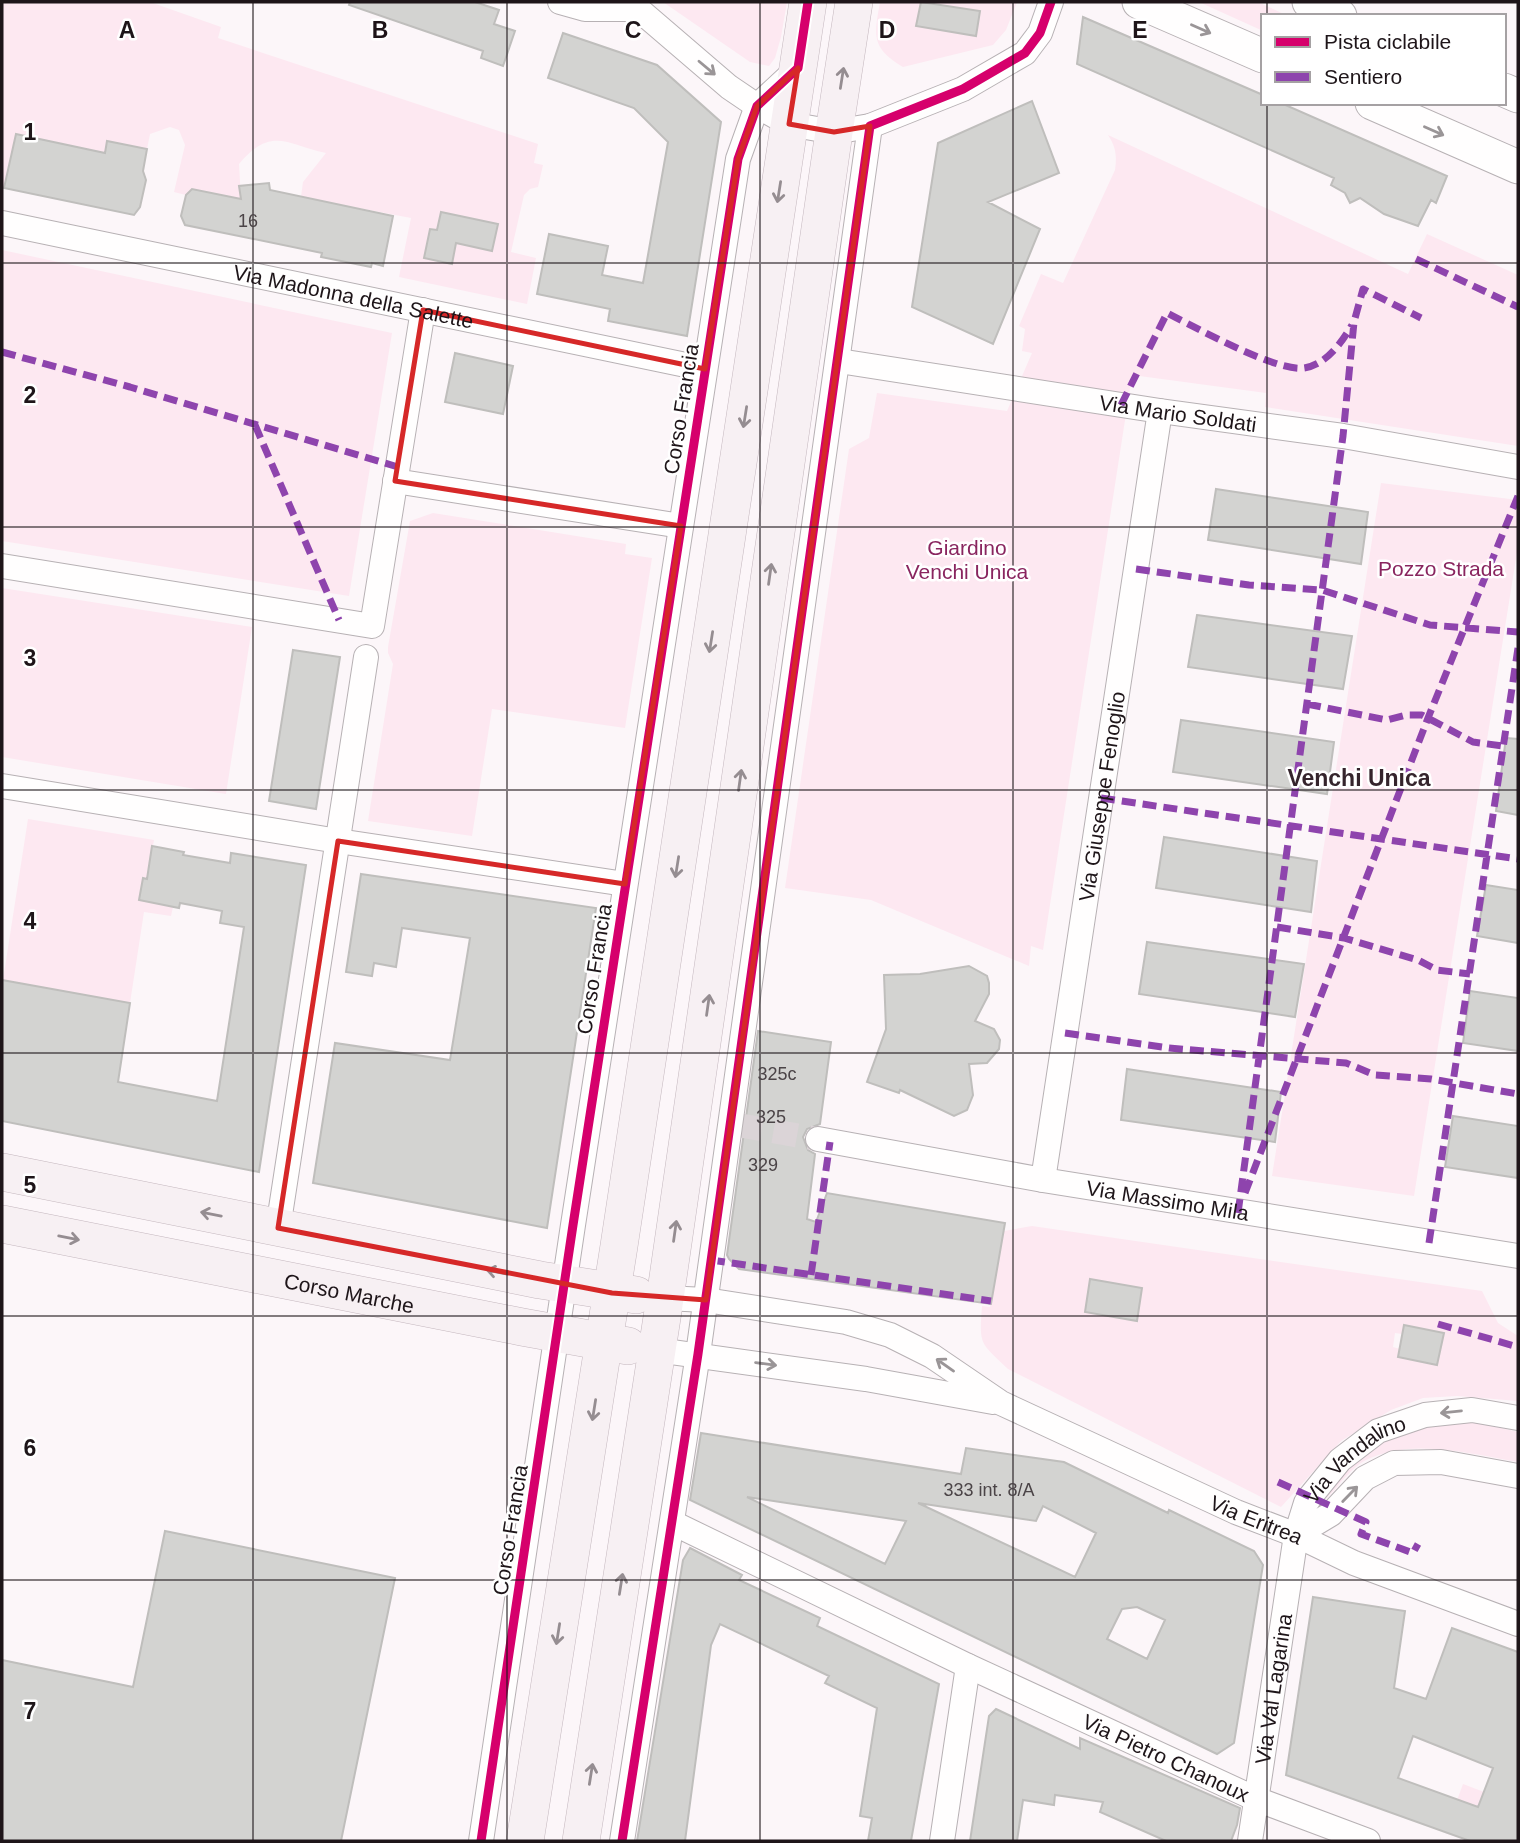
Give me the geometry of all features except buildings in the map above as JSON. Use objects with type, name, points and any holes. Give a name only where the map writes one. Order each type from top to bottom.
[{"type":"main road","points":[[525,1841],[605,1342],[808,2]]},
{"type":"main road","points":[[581,1841],[665,1298],[855,2]]},
{"type":"main road","points":[[1139,2],[1261,55]]},
{"type":"main road","points":[[1309,2],[1336,14]]},
{"type":"main road","points":[[1377,105],[1518,167]]},
{"type":"main road","points":[[2,1172],[564,1284],[612,1293],[665,1298]]},
{"type":"main road","name":"Corso Marche","points":[[2,1224],[556,1333],[657,1350]]},
{"type":"street","points":[[560,2],[585,9],[635,5],[729,87],[757,106],[789,124],[834,132],[870,126],[963,89],[1024,53],[1040,33],[1051,2]]},
{"type":"street","points":[[757,106],[798,68]]},
{"type":"street","name":"Corso Francia","points":[[481,1841],[556,1333],[738,159],[757,106]]},
{"type":"street","points":[[622,1841],[735,1124],[804,595],[870,126]]},
{"type":"street","name":"Via Madonna della Salette","points":[[2,223],[705,369]]},
{"type":"street","points":[[2,566],[372,625],[423,310]]},
{"type":"street","name":"Via Mario Soldati","points":[[839,361],[1160,411],[1343,436],[1518,467]]},
{"type":"street","name":"Via Giuseppe Fenoglio","points":[[1043,1180],[1160,411]]},
{"type":"street","points":[[395,481],[681,526]]},
{"type":"street","points":[[757,666],[804,595]]},
{"type":"street","points":[[278,1228],[366,657]]},
{"type":"street","name":"Corso Francia","points":[[2,786],[338,841],[625,884]]},
{"type":"street","name":"Via Massimo Mila","points":[[818,1139],[1043,1180],[1518,1256]]},
{"type":"street","points":[[665,1298],[706,1300],[846,1322],[890,1335],[932,1356],[1001,1403]]},
{"type":"street","name":"Corso Marche","points":[[657,1350],[698,1354]]},
{"type":"street","points":[[698,1354],[866,1379],[1001,1403]]},
{"type":"street","name":"Via Eritrea","points":[[1001,1403],[1236,1512],[1296,1535],[1354,1563],[1518,1625]]},
{"type":"street","name":"Via Vandalino","points":[[1296,1535],[1310,1497],[1340,1460],[1378,1431],[1425,1415],[1472,1410],[1518,1418]]},
{"type":"street","name":"Via Vandalino","points":[[1296,1535],[1331,1514],[1365,1478],[1394,1463],[1441,1462],[1518,1476]]},
{"type":"street","name":"Via Pietro Chanoux","points":[[673,1523],[968,1666],[1256,1800],[1368,1841]]},
{"type":"street","name":"Via Val Lagarina","points":[[1250,1841],[1296,1535]]},
{"type":"street","points":[[942,1841],[968,1666]]},
{"type":"highlighted area","points":[[798,68],[789,124],[834,132],[870,126],[706,1300],[612,1293],[278,1228],[338,841],[625,884],[681,526],[395,481],[423,310],[705,369],[738,159],[757,106]]},
{"type":"green space","points":[[2,2],[150,2],[221,27],[218,38],[538,144],[534,163],[543,165],[538,187],[530,189],[524,195],[511,252],[536,258],[527,304],[399,277],[411,218],[301,197],[303,182],[326,153],[290,143],[271,141],[261,145],[239,164],[241,199],[192,189],[186,195],[174,192],[185,145],[179,130],[170,127],[150,134],[147,149],[108,142],[105,153],[16,134],[2,193]]},
{"type":"green space","points":[[663,2],[787,2],[775,58],[769,66],[750,62]]},
{"type":"green space","points":[[880,2],[1017,2],[1006,30],[993,45],[903,67],[885,54],[877,40]]},
{"type":"green space","points":[[1199,2],[1258,2],[1284,14],[1261,14],[1261,30]]},
{"type":"green space","name":"Giardino Venchi Unica","points":[[1108,135],[1408,274],[1427,234],[1518,275],[1518,446],[1265,407],[1266,393],[1132,375],[1043,950],[1031,946],[1029,966],[871,900],[785,888],[849,449],[869,438],[877,393],[1007,411],[1032,353],[1022,351],[1025,329],[1019,326],[1041,274],[1063,283],[1115,170],[1115,152]]},
{"type":"green space","points":[[2,250],[392,333],[349,596],[2,541]]},
{"type":"green space","name":"Pozzo Strada","points":[[1381,483],[1518,500],[1518,546],[1414,1196],[1272,1176]]},
{"type":"green space","points":[[433,513],[626,544],[625,554],[652,558],[625,728],[492,709],[472,836],[368,821],[393,664],[388,647],[410,521]]},
{"type":"green space","points":[[2,588],[252,627],[226,794],[2,757]]},
{"type":"green space","points":[[28,819],[154,840],[147,879],[143,878],[139,900],[173,907],[171,916],[144,912],[130,1003],[3,980]]},
{"type":"green space","points":[[1032,1226],[1482,1291],[1498,1323],[1518,1336],[1518,1401],[1457,1396],[1423,1398],[1391,1410],[1341,1441],[1281,1507],[1008,1369],[987,1348],[981,1329],[982,1306],[990,1307],[1004,1231]],"holes":[[[1090,1280],[1141,1288],[1137,1321],[1085,1312]],[[1404,1325],[1444,1333],[1437,1364],[1398,1357],[1400,1349],[1393,1347],[1395,1333],[1402,1334]]]},
{"type":"green space","points":[[1474,1421],[1518,1432],[1518,1462],[1442,1449],[1403,1449],[1360,1463],[1327,1498],[1322,1496],[1358,1459],[1391,1437],[1420,1427]]},
{"type":"green space","points":[[1463,1784],[1484,1792],[1466,1840],[1445,1833]]},
{"type":"tunnel","points":[[738,1125],[818,1139]]},
{"type":"marked path","points":[[1416,259],[1518,307]]},
{"type":"marked path","points":[[1238,1213],[1343,436],[1354,322],[1363,289],[1421,318]]},
{"type":"marked path","points":[[1121,405],[1167,313],[1256,356],[1275,363],[1304,368],[1326,358],[1352,325]]},
{"type":"marked path","points":[[2,352],[398,467]]},
{"type":"marked path","points":[[255,425],[339,620]]},
{"type":"marked path","points":[[1245,1193],[1428,718],[1518,496]]},
{"type":"marked path","points":[[1136,569],[1249,585],[1322,590],[1430,625],[1518,632]]},
{"type":"marked path","points":[[1429,1243],[1518,648]]},
{"type":"marked path","points":[[1307,704],[1387,720],[1406,715],[1422,715],[1473,742],[1503,746]]},
{"type":"marked path","points":[[1101,798],[1518,859]]},
{"type":"marked path","points":[[1277,927],[1344,938],[1418,960],[1437,970],[1470,974]]},
{"type":"marked path","points":[[1065,1033],[1169,1048],[1346,1063],[1375,1075],[1431,1079],[1518,1094]]},
{"type":"marked path","points":[[811,1275],[830,1142]]},
{"type":"marked path","points":[[711,1260],[991,1301]]},
{"type":"marked path","points":[[1438,1324],[1518,1347]]},
{"type":"marked path","points":[[1278,1482],[1366,1522],[1361,1534],[1413,1553],[1418,1544]]},
{"type":"cycle path","points":[[481,1841],[738,159],[757,106],[798,68],[808,2]]},
{"type":"cycle path","points":[[622,1841],[698,1354],[870,126],[963,89],[1025,53],[1040,33],[1051,2]]},
{"type":"district","name":"Venchi Unica","points":[[1359,778]]}]
